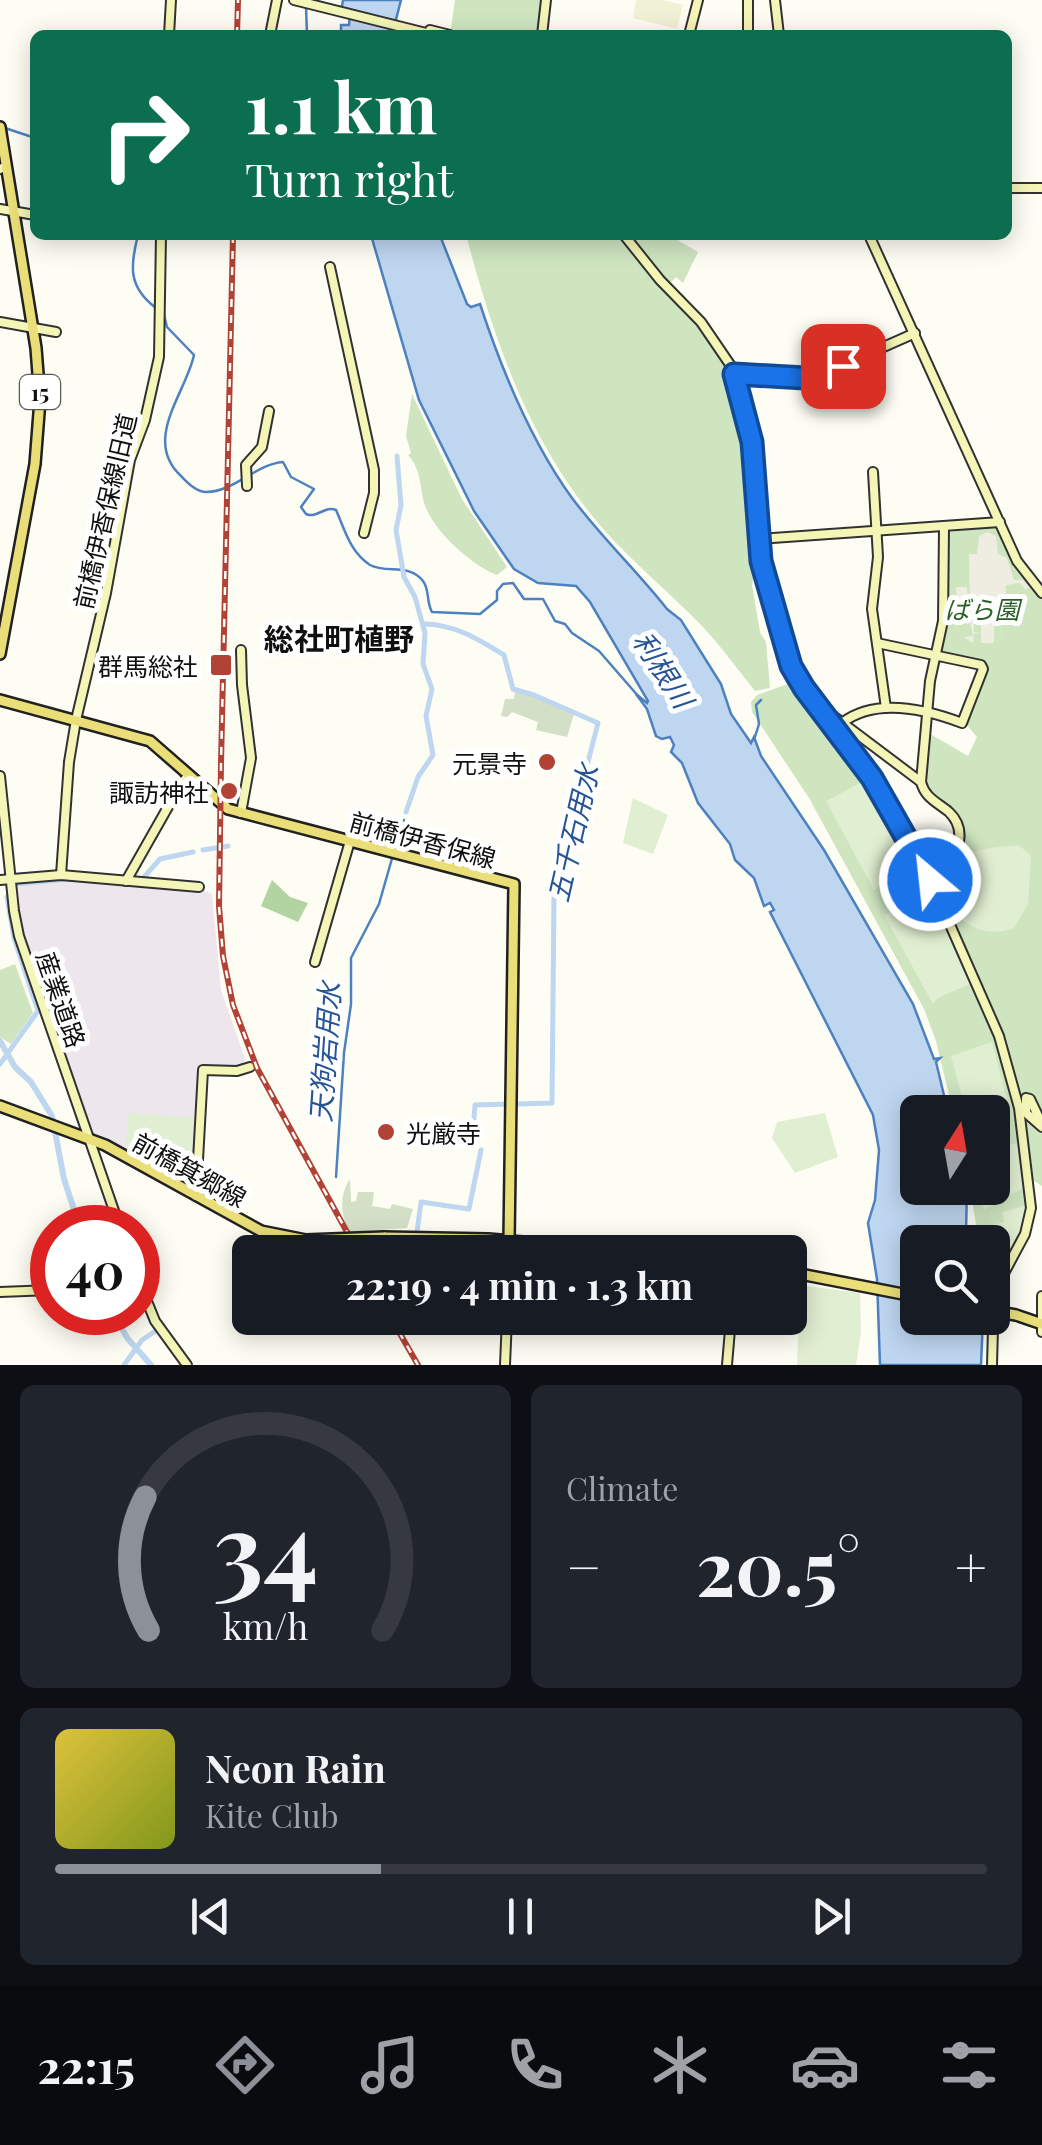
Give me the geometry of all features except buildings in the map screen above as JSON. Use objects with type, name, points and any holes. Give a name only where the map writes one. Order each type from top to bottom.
[{"type":"main road","name":"15","points":[[0,128],[8,211]]},
{"type":"main road","name":"15","points":[[0,154],[39,381],[38,440],[0,654]]},
{"type":"main road","name":"15","points":[[0,625],[33,440],[30,328]]},
{"type":"main road","name":"前橋伊香保線","points":[[0,700],[148,740],[224,807],[515,885],[509,1235]]},
{"type":"main road","name":"前橋箕郷線","points":[[0,1106],[88,1138],[261,1231],[281,1235]]},
{"type":"main road","points":[[807,1278],[900,1296]]},
{"type":"main road","points":[[1010,1316],[1041,1324]]},
{"type":"street","points":[[169,30],[170,0]]},
{"type":"street","points":[[271,30],[276,0]]},
{"type":"street","points":[[294,0],[414,30]]},
{"type":"street","points":[[314,0],[431,30]]},
{"type":"street","points":[[543,30],[546,0]]},
{"type":"street","points":[[690,30],[698,0]]},
{"type":"street","points":[[748,0],[748,30]]},
{"type":"street","points":[[775,0],[778,30]]},
{"type":"street","points":[[1012,188],[1042,188]]},
{"type":"street","name":"前橋伊香保線旧道","points":[[61,876],[76,720],[106,593],[130,463],[158,362],[161,240]]},
{"type":"street","points":[[628,240],[701,322],[734,374],[752,442],[763,570],[791,666],[872,778],[933,886],[1005,1055],[1019,1108],[1030,1186],[1028,1227],[994,1292],[992,1365]]},
{"type":"street","points":[[871,240],[1019,566],[1042,593]]},
{"type":"street","points":[[330,267],[374,470],[374,493],[364,533]]},
{"type":"street","points":[[0,322],[56,332]]},
{"type":"street","points":[[734,374],[790,379],[822,375],[914,333]]},
{"type":"street","points":[[246,478],[247,462],[262,447],[269,411]]},
{"type":"street","points":[[873,472],[878,554],[872,605],[886,708]]},
{"type":"street","points":[[760,539],[1000,522]]},
{"type":"street","points":[[933,886],[955,854],[959,830],[950,814],[925,793],[921,782],[930,678],[943,620],[944,528]]},
{"type":"street","points":[[878,554],[870,608],[886,708]]},
{"type":"street","points":[[1033,584],[1042,576]]},
{"type":"street","points":[[842,723],[856,714],[886,708],[927,711],[963,723],[983,670],[981,665],[877,642]]},
{"type":"street","points":[[241,655],[251,752],[241,813]]},
{"type":"street","points":[[795,661],[808,685],[842,723],[921,782]]},
{"type":"street","points":[[126,881],[181,784],[190,775]]},
{"type":"street","name":"産業道路","points":[[0,776],[2,823],[19,936],[112,1205]]},
{"type":"street","points":[[315,962],[350,841]]},
{"type":"street","points":[[0,880],[61,876],[200,887]]},
{"type":"street","points":[[196,1196],[203,1070],[240,1071],[250,1067]]},
{"type":"street","points":[[1030,1186],[1042,1188]]},
{"type":"street","points":[[0,1292],[30,1291]]},
{"type":"street","points":[[1042,1296],[1042,1332]]},
{"type":"street","points":[[160,1328],[188,1365]]},
{"type":"street","points":[[505,1365],[506,1335]]},
{"type":"street","points":[[727,1365],[730,1335]]},
{"type":"shaded area","points":[[987,532],[996,536],[998,554],[1007,558],[1014,580],[1023,580],[1029,587],[1026,590],[1020,583],[1006,585],[1008,606],[1002,609],[1002,643],[1001,611],[994,609],[998,602],[989,603],[989,609],[994,610],[994,643],[981,643],[981,610],[986,609],[983,602],[978,603],[981,609],[974,612],[974,632],[979,632],[974,634],[973,643],[964,637],[973,636],[973,609],[961,607],[961,599],[957,598],[956,587],[967,587],[968,598],[963,599],[963,605],[970,606],[969,554],[977,554],[979,536]]},
{"type":"shaded area","points":[[61,879],[200,889],[212,894],[221,990],[245,1059],[238,1069],[203,1067],[192,1189],[92,1133],[20,922],[17,885]]},
{"type":"green space","points":[[455,0],[543,0],[540,30],[451,30]]},
{"type":"green space","points":[[636,0],[683,5],[677,29],[633,18]]},
{"type":"green space","points":[[467,240],[626,240],[701,326],[730,373],[751,456],[758,556],[752,585],[760,632],[766,642],[770,688],[755,691],[702,626],[589,512],[566,481],[529,415],[487,308]]},
{"type":"green space","points":[[633,240],[678,240],[698,252],[683,283],[676,277],[669,284]]},
{"type":"green space","points":[[412,394],[462,499],[507,567],[497,575],[452,544],[427,510],[417,470],[408,455],[411,453],[406,436]]},
{"type":"green space","name":"ばら園","points":[[996,527],[1021,576],[1042,599],[1042,1186],[1031,1179],[1011,1067],[939,890],[961,829],[931,795],[924,766],[927,732],[968,756],[977,737],[966,724],[988,667],[941,651],[946,621],[948,532]]},
{"type":"green space","points":[[796,681],[855,757],[934,893],[980,999],[1006,1073],[1017,1118],[1028,1203],[1026,1228],[1010,1256],[1010,1225],[976,1225],[973,1205],[1010,1205],[1010,1095],[949,1095],[924,1009],[809,798],[752,712],[751,702],[757,695]]},
{"type":"green space","points":[[515,691],[574,714],[567,737],[536,730],[538,722],[512,712],[501,716],[505,699],[514,699]]},
{"type":"green space","points":[[864,781],[903,849],[910,869],[874,890],[826,801]]},
{"type":"green space","points":[[633,798],[668,815],[653,854],[623,843]]},
{"type":"green space","points":[[1019,845],[1031,856],[1028,904],[1014,928],[995,932],[977,929],[963,921],[947,895],[953,867],[979,851]]},
{"type":"green space","points":[[272,880],[290,897],[308,903],[298,922],[261,906]]},
{"type":"green space","points":[[929,892],[970,984],[933,1004],[884,915]]},
{"type":"green space","points":[[15,964],[33,1013],[11,1044],[0,1037],[0,970]]},
{"type":"green space","points":[[992,1042],[1006,1095],[961,1095],[951,1056]]},
{"type":"green space","points":[[129,1113],[193,1118],[191,1181],[128,1149]]},
{"type":"green space","points":[[825,1113],[838,1157],[795,1173],[772,1138],[777,1122]]},
{"type":"green space","points":[[1018,1143],[1023,1188],[1010,1195],[1010,1145]]},
{"type":"green space","points":[[350,1179],[351,1202],[356,1201],[358,1192],[374,1192],[372,1206],[390,1209],[392,1204],[413,1209],[407,1228],[350,1232],[342,1206]]},
{"type":"green space","points":[[1028,1205],[1010,1257],[1010,1225],[992,1225],[1004,1222],[1002,1212]]},
{"type":"green space","points":[[807,1286],[860,1293],[861,1332],[856,1365],[797,1365],[798,1335],[807,1335]]},
{"type":"water","points":[[343,0],[401,0],[393,30],[341,30],[341,25],[349,25],[350,14],[341,12]]},
{"type":"water","name":"利根川","points":[[372,240],[441,240],[467,304],[480,304],[518,404],[557,476],[595,527],[681,620],[721,684],[731,714],[751,743],[754,737],[761,756],[824,850],[913,1004],[934,1059],[940,1058],[936,1062],[944,1095],[900,1095],[900,1205],[967,1205],[966,1225],[900,1225],[900,1335],[982,1335],[981,1365],[880,1365],[877,1279],[868,1223],[875,1200],[879,1150],[873,1115],[770,912],[774,910],[770,903],[764,906],[754,878],[735,860],[730,844],[698,803],[682,763],[671,752],[674,745],[670,737],[656,736],[647,709],[636,694],[648,701],[590,602],[576,586],[538,583],[514,569],[474,511],[419,400]]},
{"type":"waterway","points":[[306,6],[307,30]]},
{"type":"waterway","points":[[5,128],[30,136]]},
{"type":"waterway","points":[[137,240],[136,284],[156,308]]},
{"type":"waterway","points":[[163,311],[167,327],[194,355],[170,416],[165,447],[170,462],[192,486],[202,492],[216,491],[283,462],[291,477],[314,489],[301,507],[306,514],[336,510],[363,560],[377,568],[411,572],[423,581],[432,612],[480,614],[497,600],[497,591],[503,584],[513,583],[524,599],[543,599],[555,621],[565,624],[599,651],[639,697]]},
{"type":"waterway","points":[[397,456],[401,505],[396,530],[404,577],[415,597],[425,633],[423,664],[432,689],[426,716],[433,755],[418,777],[406,812]]},
{"type":"waterway","name":"五千石用水","points":[[423,624],[455,630],[485,643],[504,655],[513,689],[598,723],[554,894],[552,1103],[475,1105],[472,1143]]},
{"type":"waterway","points":[[754,740],[759,724],[756,705],[761,700]]},
{"type":"waterway","name":"天狗岩用水","points":[[396,847],[404,820]]},
{"type":"waterway","points":[[203,850],[228,846]]},
{"type":"waterway","points":[[144,877],[160,859],[193,852]]},
{"type":"waterway","name":"天狗岩用水","points":[[336,1177],[351,1004],[351,958],[379,904],[393,855]]},
{"type":"waterway","points":[[16,884],[68,879]]},
{"type":"waterway","points":[[0,1064],[38,1011],[14,938],[7,897]]},
{"type":"waterway","points":[[0,1041],[52,1116],[72,1205]]},
{"type":"waterway","name":"五千石用水","points":[[417,1232],[421,1202],[469,1209],[481,1150]]},
{"type":"waterway","points":[[329,1234],[340,1234]]},
{"type":"waterway","points":[[126,1335],[151,1365]]},
{"type":"waterway","points":[[124,1365],[150,1335]]},
{"type":"railway","points":[[237,30],[238,0]]},
{"type":"railway","points":[[233,240],[219,906],[223,956],[233,1005],[257,1068],[349,1235]]},
{"type":"railway","points":[[401,1335],[418,1365]]},
{"type":"place","name":"群馬総社","points":[[221,665]]},
{"type":"place","name":"元景寺","points":[[547,762]]},
{"type":"place","name":"諏訪神社","points":[[229,791]]},
{"type":"place","name":"光厳寺","points":[[386,1132]]},
{"type":"district","name":"総社町植野","points":[[339,638]]},
{"type":"route","points":[[843,366],[805,378],[734,374],[752,442],[761,561],[791,666],[872,778],[930,880]]}]
